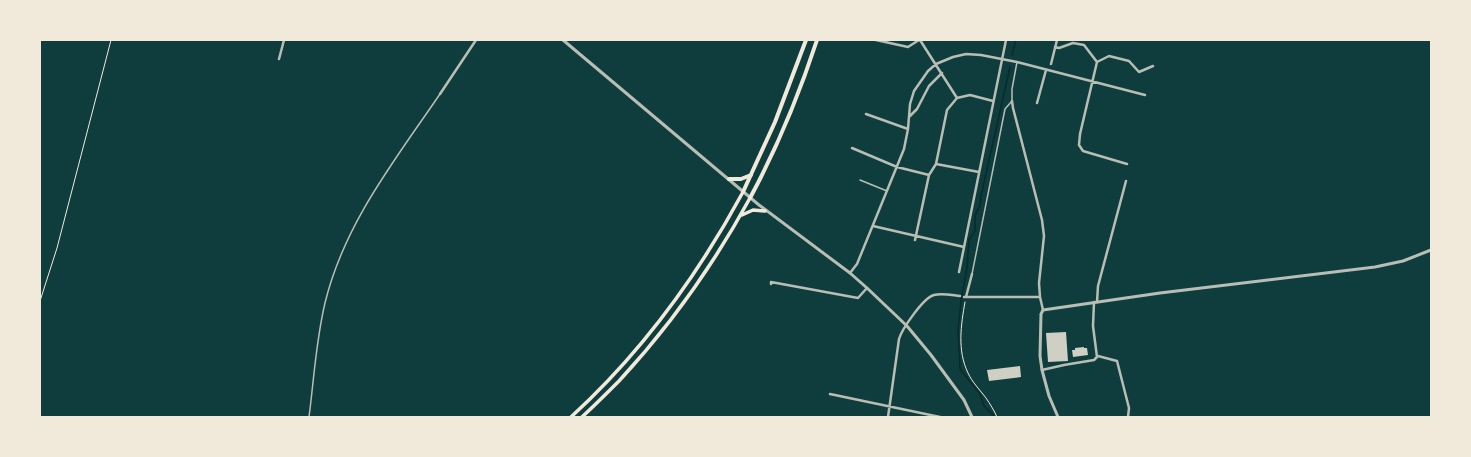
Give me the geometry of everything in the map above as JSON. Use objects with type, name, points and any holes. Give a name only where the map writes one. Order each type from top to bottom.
[{"type":"highway","points":[[743,192],[776,122],[806,40]]},
{"type":"highway","points":[[750,198],[791,114],[817,40]]},
{"type":"highway","points":[[729,179],[741,179],[751,175]]},
{"type":"main road","points":[[571,417],[621,365],[671,306],[718,235],[743,192]]},
{"type":"main road","points":[[582,417],[619,381],[678,311],[722,248],[750,198]]},
{"type":"main road","points":[[741,215],[753,210],[765,211]]},
{"type":"street","points":[[279,59],[284,40]]},
{"type":"street","points":[[440,94],[476,40]]},
{"type":"street","points":[[563,40],[765,211],[867,288],[907,326],[950,380],[964,400],[972,417]]},
{"type":"street","points":[[876,40],[908,47],[920,40],[957,98]]},
{"type":"street","points":[[959,272],[978,172],[1006,40]]},
{"type":"street","points":[[1051,64],[1057,40]]},
{"type":"street","points":[[1055,47],[1059,48],[1073,42],[1084,45],[1097,62]]},
{"type":"street","points":[[850,274],[857,264],[904,149],[908,129],[910,104],[914,91],[920,80],[936,64],[953,57],[966,54],[980,55],[1017,62],[1145,95]]},
{"type":"street","points":[[1127,164],[1083,151],[1079,145],[1080,134],[1097,62],[1109,56],[1129,61],[1139,72],[1153,66]]},
{"type":"street","points":[[1037,103],[1046,70]]},
{"type":"street","points":[[908,117],[917,109],[929,86],[942,74]]},
{"type":"street","points":[[915,240],[929,175],[936,164],[947,110],[957,98],[970,95],[994,101]]},
{"type":"street","points":[[1012,101],[1042,220],[1044,236],[1039,273],[1040,297],[1043,310],[1040,324],[1040,356],[1049,396],[1058,417]]},
{"type":"street","points":[[866,114],[908,129]]},
{"type":"street","points":[[852,148],[897,167],[929,175]]},
{"type":"street","points":[[936,164],[978,172]]},
{"type":"street","points":[[1098,356],[1093,326],[1098,286],[1126,181]]},
{"type":"street","points":[[873,226],[964,247]]},
{"type":"street","points":[[1043,310],[1168,292],[1375,267],[1403,261],[1431,250]]},
{"type":"street","points":[[972,274],[965,297],[1040,297]]},
{"type":"street","points":[[771,284],[771,282],[858,298],[867,288]]},
{"type":"street","points":[[888,417],[899,339],[902,332],[923,302],[928,298],[941,294],[960,296]]},
{"type":"street","points":[[1098,356],[1117,360],[1129,408],[1128,417]]},
{"type":"street","points":[[1042,370],[1071,363],[1094,360],[1098,356]]},
{"type":"street","points":[[830,394],[940,417]]},
{"type":"lane","points":[[972,274],[1005,109],[1012,101],[1012,89],[1017,62]]},
{"type":"lane","points":[[309,417],[320,326],[332,279],[345,245],[362,209],[440,94]]},
{"type":"lane","points":[[860,180],[887,191]]},
{"type":"lane","points":[[960,296],[965,297]]},
{"type":"path","points":[[40,301],[59,240],[111,40]]},
{"type":"path","points":[[965,297],[961,331],[965,365],[968,373],[998,417]]},
{"type":"building","points":[[1066,332],[1068,361],[1048,362],[1046,333]]},
{"type":"building","points":[[1075,348],[1087,348],[1088,355],[1073,357],[1072,350],[1075,350]]},
{"type":"building","points":[[1020,366],[1021,377],[989,381],[987,370]]},
{"type":"waterway","points":[[1012,55],[1016,40]]},
{"type":"waterway","points":[[995,417],[984,406],[980,394],[960,369],[958,330],[967,268],[969,240],[975,231],[975,216],[980,205],[1010,67]]}]
